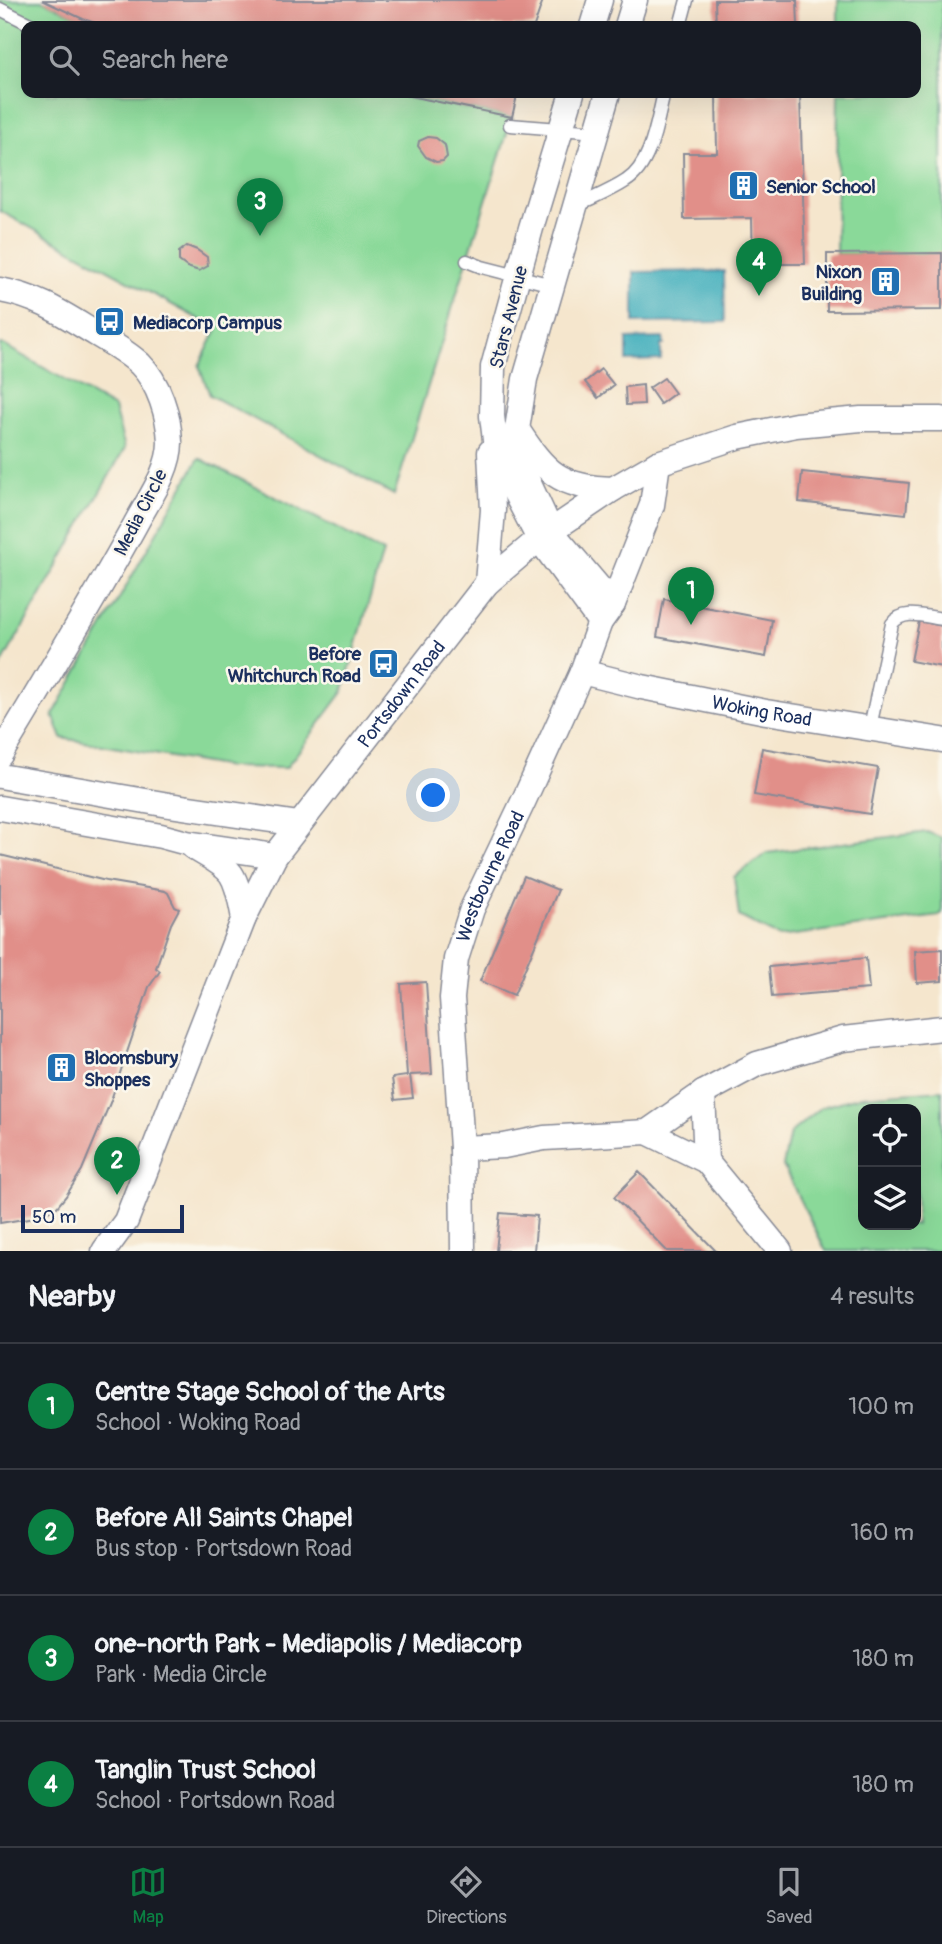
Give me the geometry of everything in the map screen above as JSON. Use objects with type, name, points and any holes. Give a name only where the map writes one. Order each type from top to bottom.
[{"type":"street","points":[[594,21],[600,0]]},
{"type":"street","points":[[629,21],[635,0]]},
{"type":"street","name":"Stars Avenue","points":[[545,535],[506,475],[495,440],[492,416],[493,367],[571,98]]},
{"type":"street","name":"Stars Avenue","points":[[545,535],[519,462],[517,429],[524,379],[607,98]]},
{"type":"street","name":"Media Circle","points":[[0,290],[23,294],[48,305],[119,348],[141,366],[155,386],[168,418],[170,445],[164,470],[106,578],[0,755]]},
{"type":"street","points":[[487,583],[492,510],[489,453],[492,416]]},
{"type":"street","name":"Portsdown Road","points":[[104,1251],[132,1209],[244,918],[275,856],[487,583],[545,535],[613,489],[657,464],[737,437],[796,425],[861,419],[942,419]]},
{"type":"street","points":[[517,429],[535,456],[559,477],[571,484],[613,489]]},
{"type":"street","name":"Westbourne Road","points":[[463,1251],[462,1149],[452,998],[456,959],[472,909],[582,671],[652,505],[657,464]]},
{"type":"street","points":[[545,535],[607,613]]},
{"type":"street","name":"Woking Road","points":[[582,671],[642,687],[752,709],[942,740]]},
{"type":"street","points":[[0,776],[299,824]]},
{"type":"street","points":[[0,808],[187,843],[275,856]]},
{"type":"street","points":[[187,843],[231,874],[244,918]]},
{"type":"street","points":[[647,1132],[704,1093],[757,1064],[843,1040],[942,1028]]},
{"type":"street","points":[[704,1093],[706,1161]]},
{"type":"street","points":[[462,1149],[504,1146],[544,1138],[647,1132],[706,1161],[780,1251]]},
{"type":"lane","points":[[681,21],[687,0]]},
{"type":"lane","points":[[0,9],[24,21]]},
{"type":"lane","points":[[575,208],[628,180],[637,170],[649,151],[663,98]]},
{"type":"lane","points":[[510,125],[597,132]]},
{"type":"lane","points":[[467,261],[552,285]]},
{"type":"lane","points":[[870,727],[892,624],[901,615],[910,614],[942,619]]},
{"type":"green space","points":[[0,0],[42,0],[89,21],[21,21],[21,98],[414,98],[512,117],[394,495],[210,395],[199,366],[217,329],[0,211]]},
{"type":"green space","points":[[838,0],[942,0],[942,254],[836,254],[838,98],[921,98],[921,21],[838,21]]},
{"type":"green space","points":[[0,344],[114,408],[125,448],[0,667]]},
{"type":"green space","points":[[199,458],[383,552],[343,692],[286,768],[228,767],[62,738],[53,715]]},
{"type":"green space","points":[[927,832],[942,838],[942,913],[939,916],[779,937],[739,916],[734,877],[767,853]]},
{"type":"green space","points":[[942,1090],[942,1251],[826,1251],[783,1166],[790,1133],[822,1107],[862,1096]]},
{"type":"water","points":[[724,271],[725,322],[634,323],[634,272]]},
{"type":"water","points":[[663,338],[661,360],[627,361],[627,339]]},
{"type":"building","points":[[42,0],[543,0],[536,21],[83,19]]},
{"type":"building","points":[[715,0],[797,0],[798,21],[716,21]]},
{"type":"building","points":[[419,98],[516,98],[512,117]]},
{"type":"building","name":"Senior School","points":[[716,98],[800,98],[805,264],[753,264],[752,218],[684,219],[683,153],[717,153]]},
{"type":"building","points":[[428,137],[436,138],[445,145],[447,157],[443,161],[436,162],[426,157],[418,146],[419,141]]},
{"type":"building","points":[[187,246],[207,257],[208,266],[199,271],[179,261],[179,252]]},
{"type":"building","name":"Nixon Building","points":[[942,253],[942,310],[827,311],[827,254]]},
{"type":"building","points":[[601,369],[614,385],[598,398],[585,382]]},
{"type":"building","points":[[664,378],[675,393],[660,404],[649,388]]},
{"type":"building","points":[[643,385],[644,404],[626,405],[625,387]]},
{"type":"building","points":[[802,472],[909,483],[906,514],[799,502]]},
{"type":"building","points":[[664,599],[772,620],[766,657],[657,637]]},
{"type":"building","points":[[919,621],[942,626],[942,667],[911,661]]},
{"type":"building","points":[[762,748],[878,768],[870,814],[754,795]]},
{"type":"building","name":"Bloomsbury Shoppes","points":[[0,855],[106,881],[165,891],[179,909],[156,968],[160,971],[149,987],[110,1103],[82,1170],[57,1207],[41,1216],[0,1223]]},
{"type":"building","points":[[524,876],[558,890],[514,995],[480,981]]},
{"type":"building","points":[[942,949],[942,981],[917,983],[915,951]]},
{"type":"building","points":[[866,958],[869,989],[772,997],[769,967]]},
{"type":"building","points":[[426,982],[432,1074],[410,1075],[413,1098],[395,1100],[392,1078],[407,1076],[401,984]]},
{"type":"building","points":[[639,1172],[716,1251],[667,1251],[614,1197]]},
{"type":"building","points":[[500,1213],[537,1216],[534,1251],[496,1251]]},
{"type":"place","name":"Senior School","points":[[743,186]]},
{"type":"place","name":"one-north Park - Mediapolis / Mediacorp","points":[[260,236]]},
{"type":"place","name":"Nixon Building","points":[[885,282]]},
{"type":"place","name":"Tanglin Trust School","points":[[759,296]]},
{"type":"place","name":"Mediacorp Campus","points":[[110,322]]},
{"type":"place","name":"Centre Stage School of the Arts","points":[[691,625]]},
{"type":"place","name":"Before Whitchurch Road","points":[[384,664]]},
{"type":"place","name":"Bloomsbury Shoppes","points":[[61,1068]]},
{"type":"place","name":"Before All Saints Chapel","points":[[117,1195]]}]
